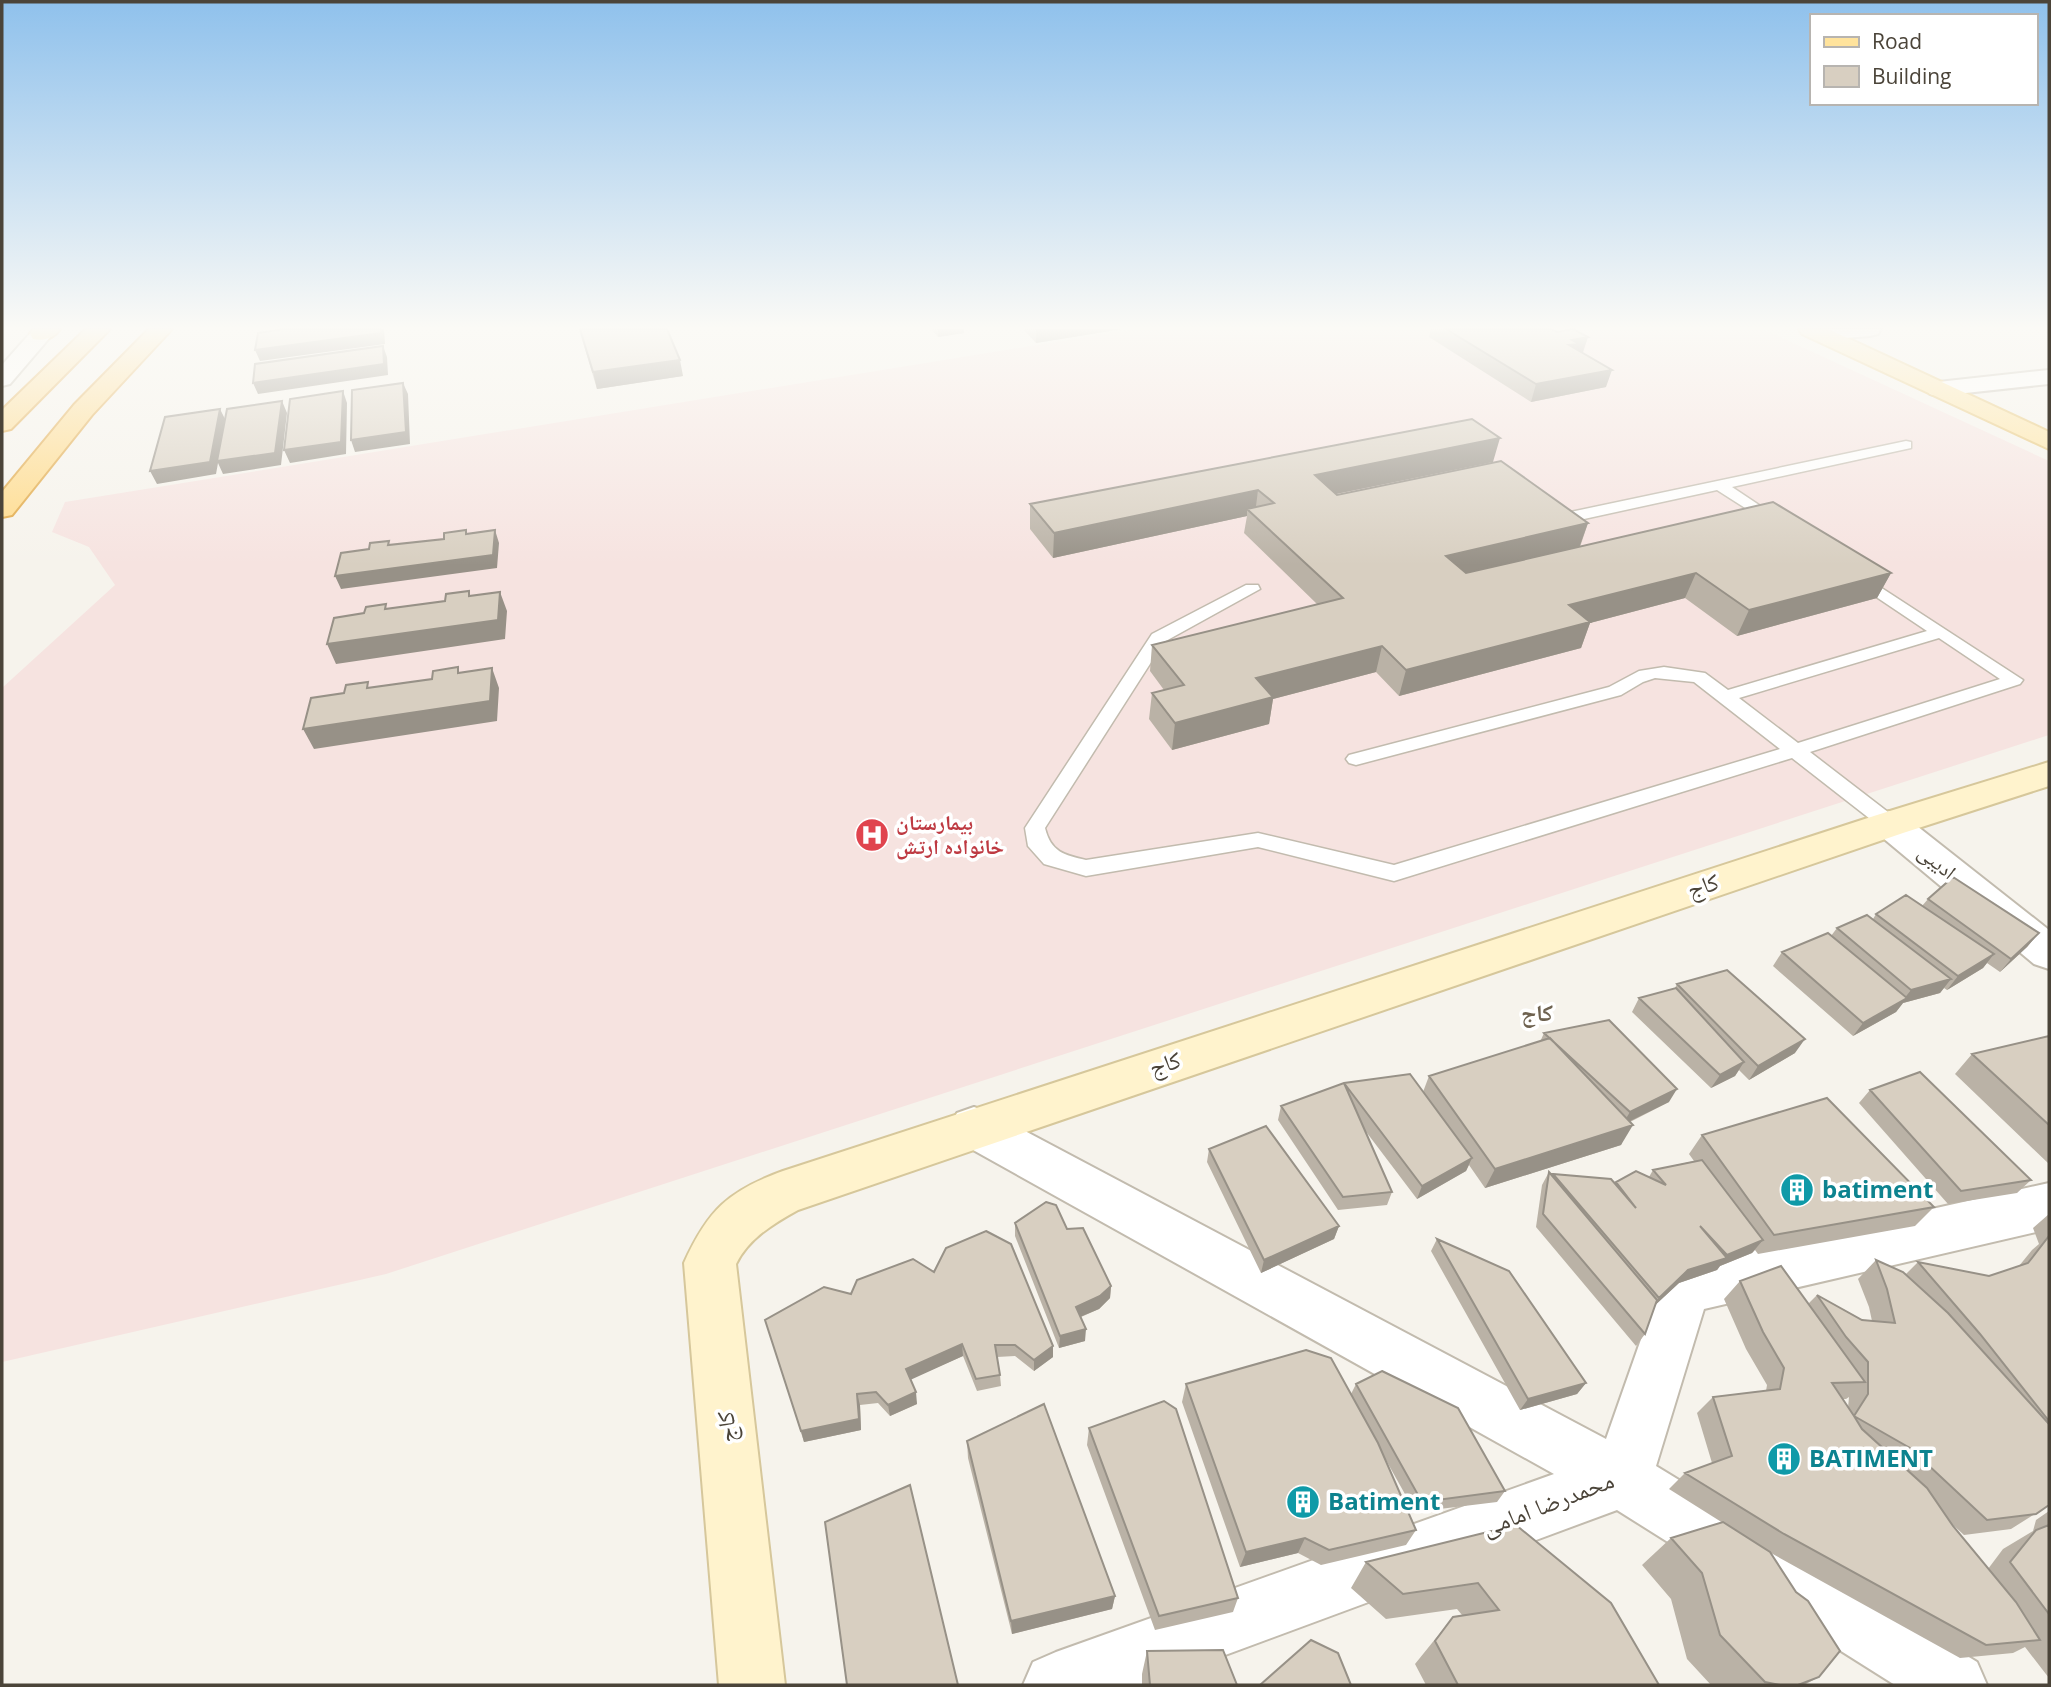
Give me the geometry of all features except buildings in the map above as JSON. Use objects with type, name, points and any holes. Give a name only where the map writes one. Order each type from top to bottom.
[{"type":"highway","points":[[2,425],[19,408]]},
{"type":"highway","points":[[2,509],[85,408]]},
{"type":"main road","points":[[1978,408],[2049,441]]},
{"type":"main road","name":"کاج","points":[[752,1685],[710,1264],[723,1237],[749,1211],[783,1193],[974,1127],[1890,824],[2049,774]]},
{"type":"street","name":"ادیبی","points":[[1890,824],[2049,953]]},
{"type":"street","points":[[974,1127],[1622,1479],[1954,1685]]},
{"type":"street","name":"محمدرضا امامی","points":[[1056,1685],[1622,1479],[1684,1289],[2049,1206]]},
{"type":"lane","points":[[1561,519],[1906,445]]},
{"type":"lane","points":[[1719,485],[1786,529]]},
{"type":"lane","points":[[1252,589],[1158,638],[1035,828],[1039,846],[1052,859],[1086,868],[1258,840],[1394,873],[1794,751],[2014,680],[1841,566]]},
{"type":"lane","points":[[1724,697],[1941,632]]},
{"type":"lane","points":[[1356,759],[1615,691],[1634,676],[1663,671],[1699,677],[1890,824]]},
{"type":"shaded area","name":"بیمارستان خانواده ارتش","points":[[649,408],[1934,408],[2049,461],[2049,735],[386,1274],[2,1362],[2,688],[115,585],[89,547],[52,532],[65,502]]},
{"type":"place","name":"بیمارستان خانواده ارتش","points":[[872,835]]},
{"type":"place","name":"batiment","points":[[1797,1190]]},
{"type":"place","name":"BATIMENT","points":[[1784,1459]]},
{"type":"place","name":"Batiment","points":[[1303,1502]]},
{"type":"district","name":"کاج","points":[[1537,1013]]}]
